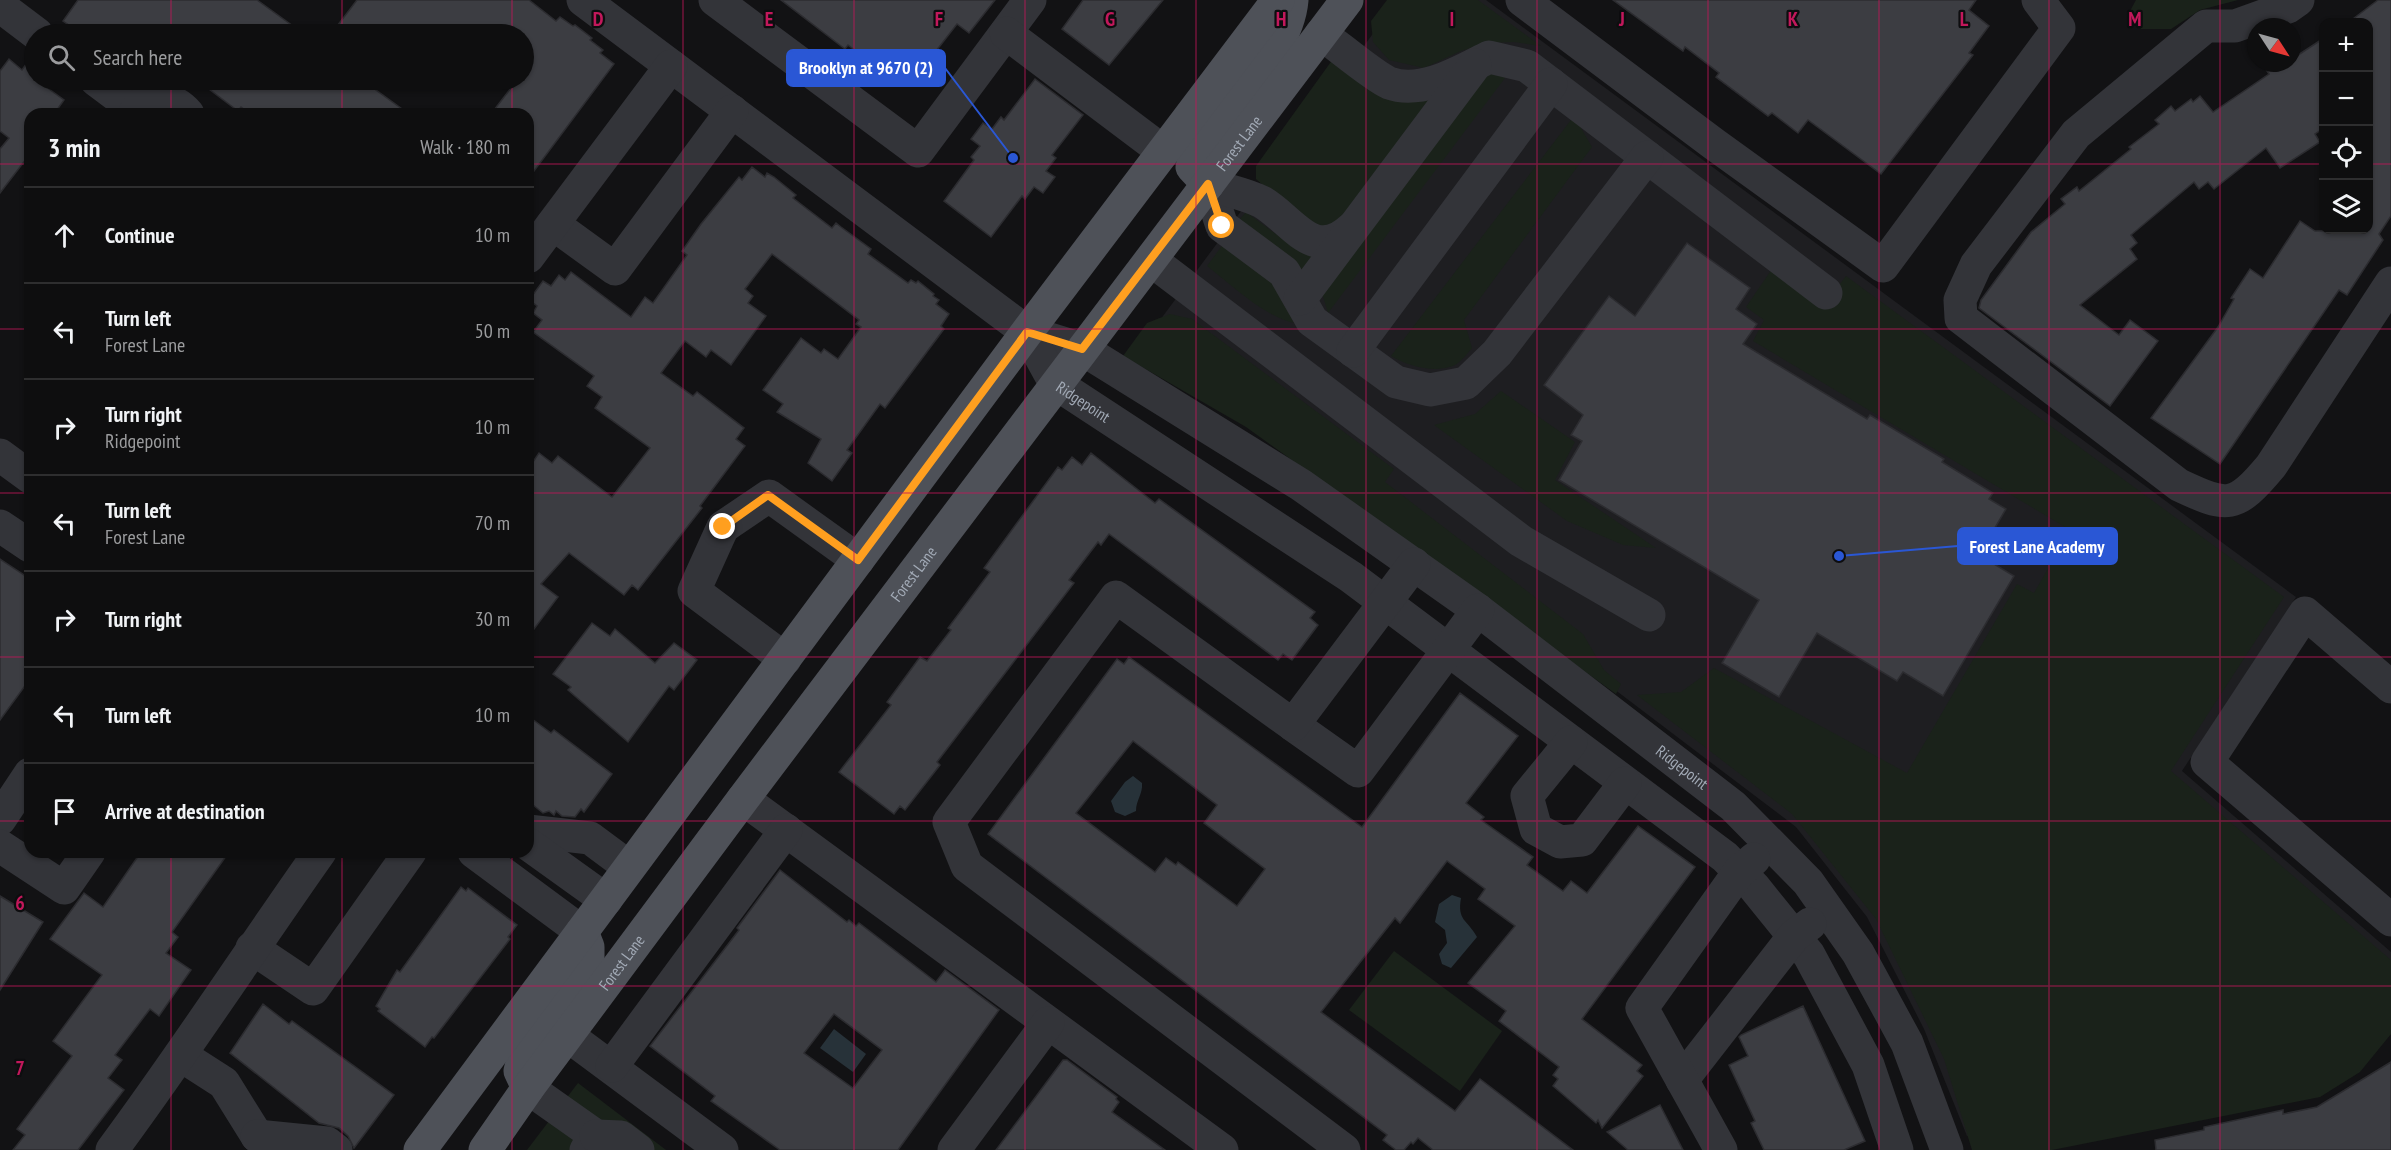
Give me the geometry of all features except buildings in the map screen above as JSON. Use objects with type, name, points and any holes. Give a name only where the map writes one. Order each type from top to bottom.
[{"type":"main road","points":[[420,1150],[1027,332],[1278,0]]},
{"type":"main road","points":[[1208,184],[1192,167],[1200,147],[1274,49],[1290,17],[1292,0]]},
{"type":"main road","name":"Forest Lane","points":[[485,1150],[528,1088],[743,799],[1347,0]]},
{"type":"main road","points":[[704,767],[743,799]]},
{"type":"main road","points":[[528,1088],[520,1071],[525,1052],[588,968],[588,947],[582,932]]},
{"type":"street","points":[[583,0],[1027,332]]},
{"type":"street","points":[[715,0],[918,151],[1030,0]]},
{"type":"street","points":[[1522,0],[1714,144],[1883,266],[2059,28],[2038,0]]},
{"type":"street","points":[[2298,0],[2288,7],[2235,26],[2206,26],[2076,134],[1976,265],[1959,300],[1961,318],[2179,484],[2214,502],[2235,500],[2251,490],[2271,466],[2391,283]]},
{"type":"street","points":[[0,6],[24,24]]},
{"type":"street","points":[[1006,33],[1164,152]]},
{"type":"street","points":[[1322,34],[1389,82],[1413,86],[1448,77],[1489,57],[1527,66],[1826,293]]},
{"type":"street","points":[[1300,299],[1476,63]]},
{"type":"street","points":[[534,249],[671,66]]},
{"type":"street","points":[[1353,351],[1551,84]]},
{"type":"street","points":[[108,90],[130,108]]},
{"type":"street","points":[[140,108],[149,100],[164,98],[179,104],[183,108]]},
{"type":"street","points":[[553,224],[615,269],[732,111]]},
{"type":"street","points":[[1208,184],[1222,226],[1284,272],[1312,321],[1396,382],[1430,390],[1466,383],[1497,352],[1647,157]]},
{"type":"street","points":[[1208,184],[1261,202],[1310,241],[1322,242],[1341,238],[1352,228]]},
{"type":"street","points":[[1151,260],[1521,541],[1649,615]]},
{"type":"street","name":"Ridgepoint","points":[[1027,332],[1082,349],[1301,485],[1478,610],[1733,806],[1808,882],[1858,953],[1907,1043],[1947,1150]]},
{"type":"street","name":"Ridgepoint","points":[[1027,332],[1056,383],[1274,525],[1384,602],[1725,858],[1809,955],[1868,1065],[1898,1150]]},
{"type":"street","points":[[0,455],[24,473]]},
{"type":"street","points":[[1274,525],[1301,485]]},
{"type":"street","points":[[784,658],[694,591],[723,527],[768,495],[858,560]]},
{"type":"street","points":[[0,526],[24,542]]},
{"type":"street","points":[[1293,725],[1414,564]]},
{"type":"street","points":[[1344,1150],[967,866],[949,822],[1116,597],[1358,771],[1478,610]]},
{"type":"street","points":[[2391,687],[2305,613],[2207,762],[2391,920]]},
{"type":"street","points":[[1624,722],[1582,751],[1527,796],[1536,829],[1560,842],[1582,840],[1625,783]]},
{"type":"street","points":[[0,819],[24,783]]},
{"type":"street","points":[[743,799],[1222,1150]]},
{"type":"street","points":[[612,1066],[786,830]]},
{"type":"street","points":[[534,832],[590,838],[630,867]]},
{"type":"street","points":[[554,863],[575,836]]},
{"type":"street","points":[[1721,1150],[1642,1008],[1739,872],[1771,844]]},
{"type":"street","points":[[0,846],[64,888],[85,858]]},
{"type":"street","points":[[534,848],[606,900]]},
{"type":"street","points":[[112,1150],[182,1056],[252,948],[316,858]]},
{"type":"street","points":[[252,948],[313,989],[406,858]]},
{"type":"street","points":[[482,858],[582,932]]},
{"type":"street","points":[[1682,1080],[1794,936],[1828,910]]},
{"type":"street","points":[[954,1150],[1048,1023]]},
{"type":"street","points":[[567,1035],[612,1066],[722,1150]]},
{"type":"street","points":[[182,1056],[224,1083],[267,1143],[327,1143],[336,1150]]},
{"type":"street","points":[[528,1088],[591,1143],[621,1137],[638,1150]]},
{"type":"shaded area","points":[[1387,0],[1478,0],[1541,46],[1514,42],[1487,43],[1461,51],[1424,68],[1389,60],[1373,42],[1371,21]]},
{"type":"shaded area","points":[[1398,0],[1486,0],[2296,597],[2182,771],[2391,952],[2391,973],[2325,1062],[1967,1136],[1924,1029],[1867,917],[1796,827],[1383,514],[1137,351]]},
{"type":"shaded area","points":[[2136,0],[2238,0],[2200,10],[2171,29],[2141,29],[2130,11]]},
{"type":"shaded area","points":[[1338,52],[1434,96],[1343,217],[1331,227],[1310,221],[1290,209],[1256,179],[1256,166]]},
{"type":"shaded area","points":[[1491,73],[1508,74],[1328,313],[1322,293],[1472,82]]},
{"type":"shaded area","points":[[1574,116],[1592,147],[1464,320],[1472,348],[1457,364],[1439,369],[1413,366],[1391,356]]},
{"type":"shaded area","points":[[1246,212],[1296,249],[1326,256],[1307,282],[1240,219]]},
{"type":"shaded area","points":[[1224,243],[1272,278],[1294,323],[1259,307],[1207,266]]},
{"type":"shaded area","points":[[1774,266],[1825,304],[1846,276],[2284,597],[2171,771],[2391,960],[2391,1034],[2360,1072],[2320,1097],[2052,1150],[1972,1150],[1944,1059],[1876,919],[1792,814],[1637,695],[1681,692],[1714,668],[1907,773],[2017,584],[2034,593],[2070,530],[1753,341],[1764,320],[1746,307]]},
{"type":"shaded area","points":[[1170,314],[1192,319],[1394,469],[1385,482],[1583,634],[1604,670],[1621,684],[1616,694],[1246,427],[1123,356],[1147,323]]},
{"type":"shaded area","points":[[1501,391],[1575,442],[1555,480],[1656,548],[1623,545],[1567,521],[1434,425],[1475,414]]},
{"type":"shaded area","points":[[1133,776],[1142,783],[1141,790],[1136,811],[1125,816],[1115,812],[1111,801],[1125,782]]},
{"type":"shaded area","points":[[1452,895],[1461,898],[1462,916],[1477,937],[1451,968],[1442,964],[1439,954],[1447,943],[1445,930],[1435,922],[1439,904]]},
{"type":"shaded area","points":[[1394,951],[1502,1031],[1460,1091],[1349,1010]]},
{"type":"shaded area","points":[[834,1029],[866,1054],[853,1072],[820,1048]]},
{"type":"shaded area","points":[[578,1083],[666,1150],[527,1150]]},
{"type":"place","name":"Brooklyn at 9670 (2)","points":[[1013,158]]},
{"type":"place","name":"Forest Lane Academy","points":[[1839,556]]},
{"type":"route","points":[[723,527],[768,495],[858,560],[1027,332],[1082,349],[1208,184],[1222,226]]}]
